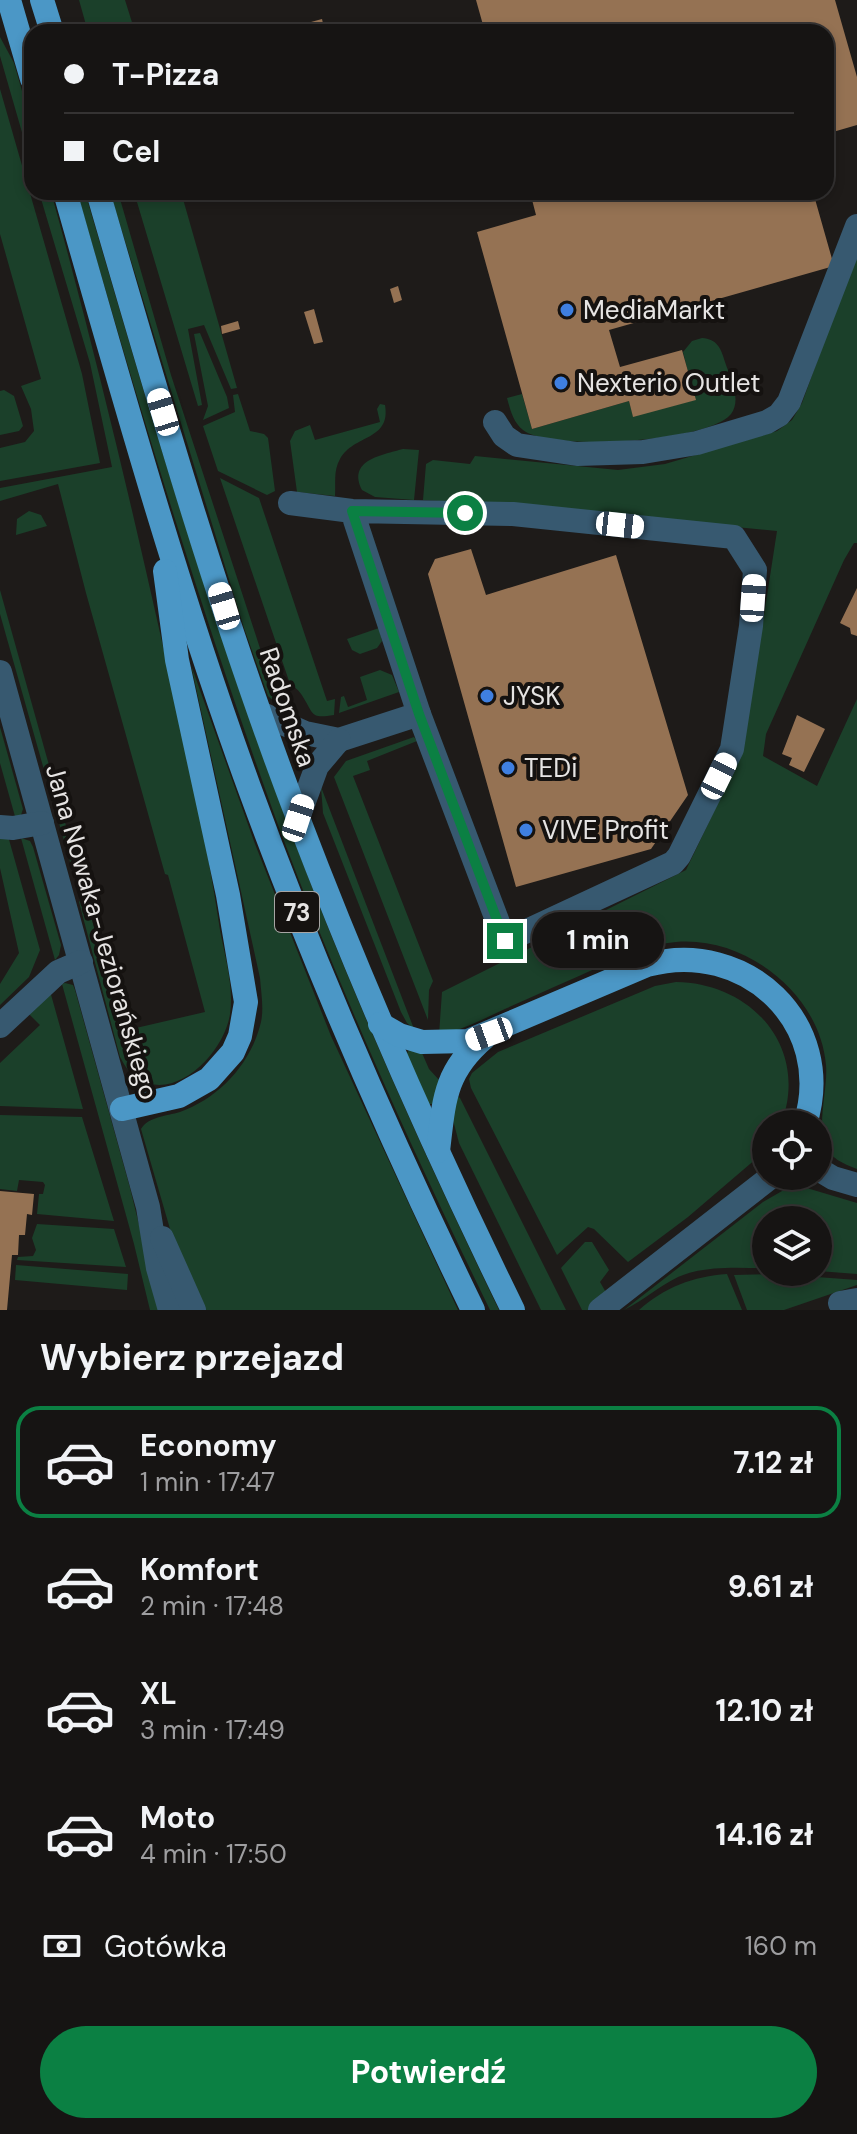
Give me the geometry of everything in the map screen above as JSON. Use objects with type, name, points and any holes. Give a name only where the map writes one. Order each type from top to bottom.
[{"type":"main road","points":[[9,0],[24,52]]},
{"type":"main road","points":[[42,0],[50,24]]},
{"type":"main road","name":"73","points":[[67,200],[155,501],[222,709],[294,904],[386,1123],[473,1310]]},
{"type":"main road","name":"Radomska","points":[[100,200],[204,543],[298,818],[380,1024],[513,1310]]},
{"type":"main road","points":[[122,1109],[179,1096],[209,1079],[233,1052],[240,1036],[246,1002],[225,880],[177,660],[155,501]]},
{"type":"main road","points":[[380,1024],[399,1035],[431,1044],[468,1041],[647,965],[687,959],[724,965],[755,980],[772,993],[793,1019],[801,1033],[810,1067],[808,1110]]},
{"type":"main road","points":[[438,1154],[443,1104],[449,1082],[459,1062],[489,1034]]},
{"type":"street","points":[[495,422],[504,436],[517,445],[577,454],[643,452],[697,443],[767,422],[779,415],[789,402],[857,226]]},
{"type":"street","points":[[290,503],[352,511],[513,514],[734,537],[755,570],[751,626],[732,749],[679,856],[662,870],[505,941],[419,714],[352,511]]},
{"type":"street","name":"Jana Nowaka-Jeziorańskiego","points":[[0,672],[122,1109],[148,1207],[158,1268],[170,1310]]},
{"type":"street","points":[[260,713],[305,733],[339,740],[419,714]]},
{"type":"street","points":[[298,818],[317,766],[339,740]]},
{"type":"street","points":[[0,827],[42,823]]},
{"type":"street","points":[[0,1026],[60,970],[81,962]]},
{"type":"street","points":[[832,1177],[857,1185]]},
{"type":"street","points":[[606,1306],[754,1190]]},
{"type":"street","name":"Jana Nowaka-Jeziorańskiego","points":[[148,1207],[194,1310]]},
{"type":"green space","points":[[79,0],[125,0],[132,24],[86,24]]},
{"type":"green space","points":[[0,37],[14,63],[24,98],[24,139],[0,56]]},
{"type":"green space","points":[[0,89],[24,172],[24,200],[32,200],[82,374],[100,463],[0,481],[0,448],[25,442],[34,431],[31,409],[21,386],[41,379],[0,234]]},
{"type":"green space","points":[[41,200],[53,200],[109,416],[199,810],[228,972],[230,1014],[219,1042],[198,1068],[170,1084],[155,1085],[140,1080],[120,1057],[79,902],[85,895],[123,1031],[205,1012],[58,484],[0,501],[0,488],[112,467],[90,363]]},
{"type":"green space","points":[[79,200],[87,200],[208,596],[292,835],[390,1075],[499,1310],[490,1310],[407,1133],[354,1014],[281,833],[225,674]]},
{"type":"green space","points":[[112,200],[120,200],[171,375],[270,679],[291,717],[268,696],[244,628]]},
{"type":"green space","points":[[136,200],[183,200],[237,388],[231,389],[204,325],[188,329],[202,405],[198,406]]},
{"type":"green space","points":[[857,251],[857,543],[844,560],[766,734],[763,756],[817,786],[857,699],[857,1169],[832,1156],[832,1110],[824,1110],[826,1065],[821,1039],[810,1015],[794,993],[775,975],[753,960],[728,949],[702,943],[676,942],[647,948],[474,1023],[439,1035],[442,992],[686,870],[743,751],[777,531],[423,500],[426,464],[433,460],[470,464],[475,456],[618,470],[665,464],[777,431],[792,420],[802,403]]},
{"type":"green space","points":[[200,333],[229,408],[203,420],[208,406],[194,334]]},
{"type":"green space","points":[[702,338],[715,342],[720,349],[735,395],[731,414],[717,424],[663,437],[629,441],[564,441],[539,437],[523,430],[512,415],[507,398],[522,394],[532,429],[629,401],[633,416],[695,400],[683,352],[692,341]]},
{"type":"green space","points":[[0,391],[14,396],[23,426],[19,431],[0,435]]},
{"type":"green space","points":[[238,394],[250,431],[268,438],[275,491],[267,495],[218,471],[203,426],[235,412],[233,395]]},
{"type":"green space","points":[[380,404],[385,405],[382,425],[346,451],[340,459],[335,496],[297,492],[290,441],[295,431],[310,425],[315,440],[380,422],[377,409]]},
{"type":"green space","points":[[403,449],[419,450],[414,500],[375,497],[362,490],[359,472],[363,465],[369,460]]},
{"type":"green space","points":[[220,478],[259,498],[327,701],[335,699],[334,715],[314,714],[289,681]]},
{"type":"green space","points":[[29,511],[41,515],[47,526],[16,535],[17,519]]},
{"type":"green space","points":[[0,590],[80,876],[74,876],[0,614]]},
{"type":"green space","points":[[379,628],[382,641],[377,648],[360,654],[352,650],[347,639]]},
{"type":"green space","points":[[191,665],[255,844],[331,1036],[458,1310],[203,1310],[177,1253],[141,1129],[153,1119],[194,1106],[231,1078],[250,1052],[262,1011],[260,978]]},
{"type":"green space","points":[[380,670],[392,675],[399,692],[339,713],[341,697],[344,696],[348,707],[367,700],[360,677]]},
{"type":"green space","points":[[0,727],[23,809],[16,820],[0,763]]},
{"type":"green space","points":[[414,737],[417,741],[367,761],[370,770],[353,776],[433,981],[429,990],[428,1020],[334,777],[346,761]]},
{"type":"green space","points":[[321,787],[414,1029],[401,1012],[323,813]]},
{"type":"green space","points":[[0,835],[8,836],[40,950],[29,977],[0,1005],[0,984],[19,953],[0,868]]},
{"type":"green space","points":[[21,838],[30,841],[33,847],[61,945],[55,960]]},
{"type":"green space","points":[[676,982],[704,985],[729,994],[750,1007],[768,1025],[781,1046],[788,1070],[784,1110],[752,1110],[752,1162],[688,1217],[628,1262],[594,1229],[588,1227],[557,1255],[469,1079],[498,1052],[655,986]]},
{"type":"green space","points":[[62,984],[73,985],[75,990],[160,1310],[150,1310]]},
{"type":"green space","points":[[50,991],[83,1109],[0,1106],[0,1063],[40,1025],[28,1013]]},
{"type":"green space","points":[[409,1050],[422,1053],[429,1069],[440,1081],[433,1104],[429,1104],[406,1055]]},
{"type":"green space","points":[[454,1094],[460,1098],[566,1310],[541,1310],[459,1143],[452,1116]]},
{"type":"green space","points":[[0,1115],[82,1117],[114,1221],[37,1214],[39,1194],[43,1194],[45,1185],[43,1182],[19,1180],[17,1191],[0,1189]]},
{"type":"green space","points":[[784,1190],[813,1190],[857,1203],[857,1274],[832,1272],[832,1206],[758,1206]]},
{"type":"green space","points":[[752,1211],[752,1268],[721,1268],[688,1273],[624,1310]]},
{"type":"green space","points":[[37,1224],[114,1229],[126,1267],[17,1260],[18,1257],[33,1256],[36,1250],[32,1238]]},
{"type":"green space","points":[[585,1242],[592,1242],[609,1270],[600,1282],[616,1310],[582,1310],[561,1268]]},
{"type":"green space","points":[[16,1265],[128,1274],[127,1290],[15,1280]]},
{"type":"green space","points":[[727,1274],[742,1310],[639,1310],[658,1295],[680,1284]]},
{"type":"green space","points":[[734,1275],[752,1275],[752,1286],[832,1286],[832,1278],[857,1280],[857,1285],[784,1310],[747,1310]]},
{"type":"building","points":[[476,0],[835,0],[857,77],[857,125],[834,132],[834,24],[483,24]]},
{"type":"building","points":[[322,19],[323,24],[312,24]]},
{"type":"building","points":[[532,200],[815,200],[834,266],[609,330],[620,367],[682,350],[696,400],[633,417],[629,401],[532,429],[477,232],[536,215]]},
{"type":"building","points":[[398,286],[402,300],[394,303],[390,289]]},
{"type":"building","points":[[314,309],[323,342],[314,344],[304,312]]},
{"type":"building","points":[[238,321],[240,329],[222,334],[221,326]]},
{"type":"building","points":[[471,549],[486,595],[616,555],[688,795],[651,849],[516,887],[428,574],[435,559]]},
{"type":"building","points":[[857,588],[857,636],[840,623]]},
{"type":"building","points":[[797,715],[825,729],[804,772],[789,765],[792,758],[782,754]]},
{"type":"building","points":[[0,1191],[34,1194],[32,1215],[27,1214],[25,1235],[19,1235],[18,1255],[12,1255],[7,1310],[0,1310]]},
{"type":"place","name":"MediaMarkt","points":[[567,310]]},
{"type":"place","name":"Nexterio Outlet","points":[[561,383]]},
{"type":"place","name":"JYSK","points":[[487,696]]},
{"type":"place","name":"TEDi","points":[[508,768]]},
{"type":"place","name":"VIVE Profit","points":[[526,830]]},
{"type":"route","points":[[465,513],[352,511],[419,714],[505,941]]}]
